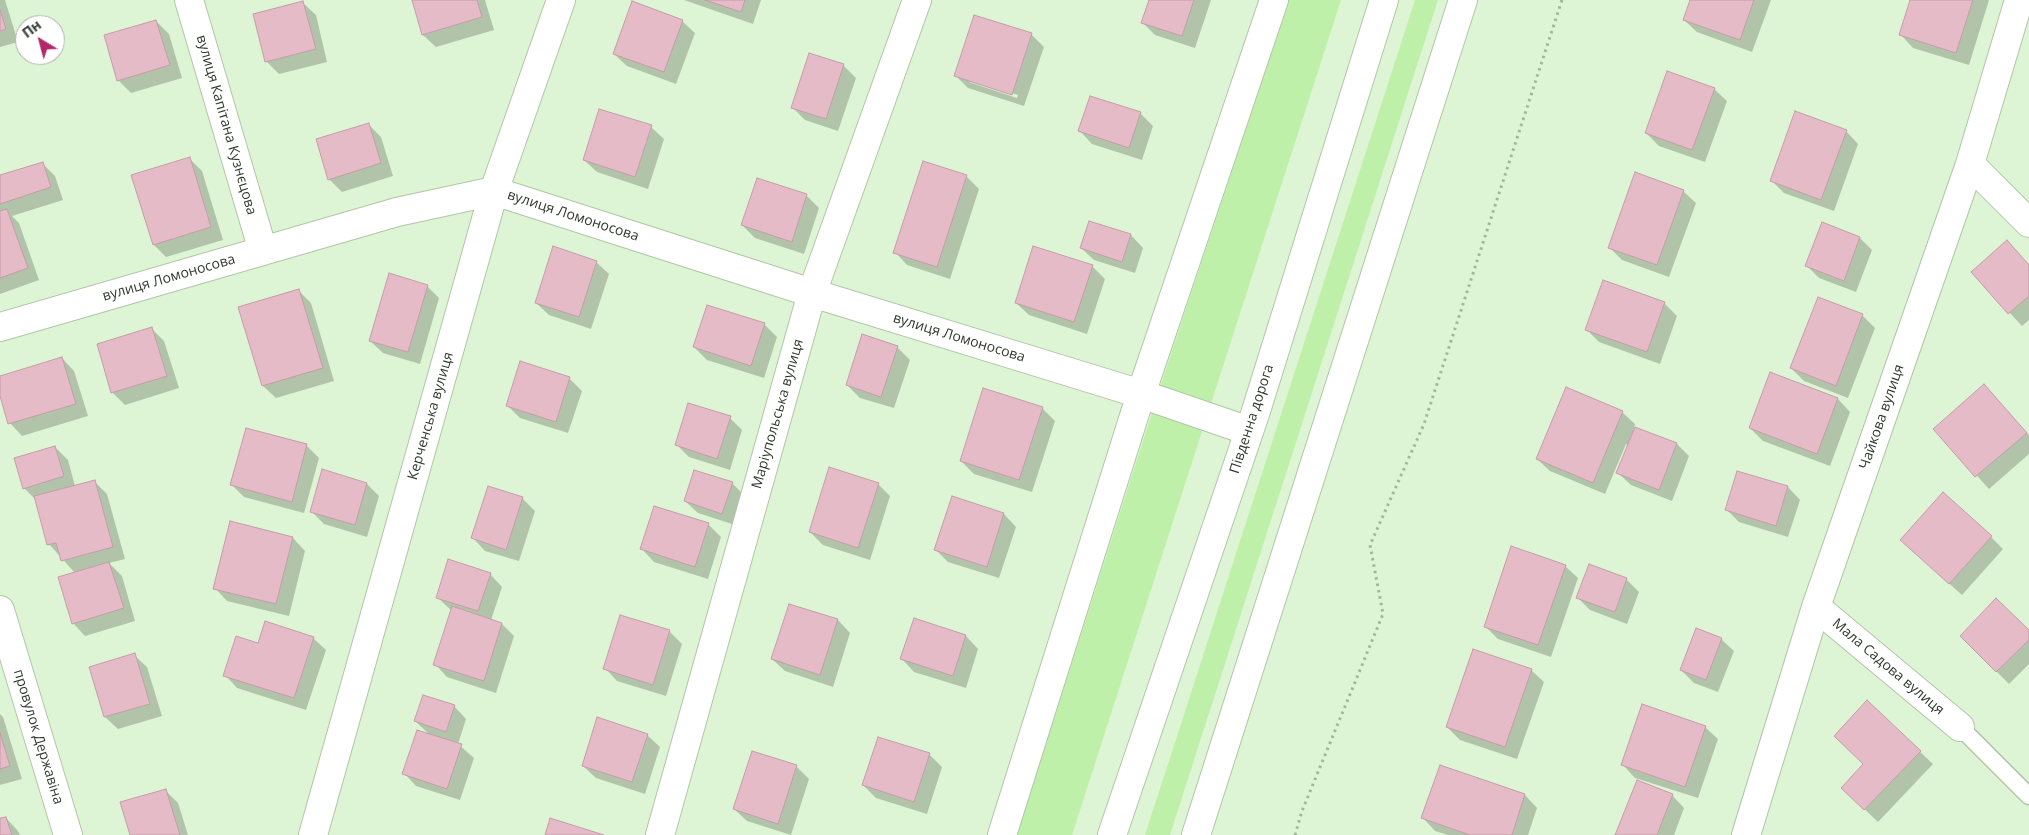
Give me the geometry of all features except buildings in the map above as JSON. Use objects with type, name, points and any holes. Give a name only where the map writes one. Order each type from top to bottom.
[{"type":"street","name":"вулиця Капітана Кузнєцова","points":[[189,0],[263,251]]},
{"type":"street","name":"Керченська вулиця","points":[[313,835],[494,191],[561,0]]},
{"type":"street","name":"Маріупольська вулиця","points":[[660,835],[812,293],[917,0]]},
{"type":"street","points":[[1002,835],[1141,394],[1274,0]]},
{"type":"street","name":"Південна дорога","points":[[1112,835],[1249,431],[1384,0]]},
{"type":"street","points":[[1196,835],[1464,0]]},
{"type":"street","name":"Чайкова вулиця","points":[[1746,835],[1816,607],[1970,164],[2019,0]]},
{"type":"street","points":[[1970,164],[2029,222]]},
{"type":"street","name":"вулиця Ломоносова","points":[[0,327],[398,212],[494,191],[812,293],[1141,394],[1249,431]]},
{"type":"street","name":"Мала Садова вулиця","points":[[1816,607],[1960,726]]},
{"type":"street","name":"провулок Державіна","points":[[0,610],[68,835]]},
{"type":"lane","points":[[1960,726],[2029,796]]},
{"type":"path","points":[[1295,835],[1302,810],[1383,614],[1370,545],[1424,424],[1562,0]]},
{"type":"green space","points":[[1289,0],[1341,0],[1072,835],[1017,835],[1167,366]]},
{"type":"green space","points":[[1415,0],[1438,0],[1170,835],[1145,835]]}]
